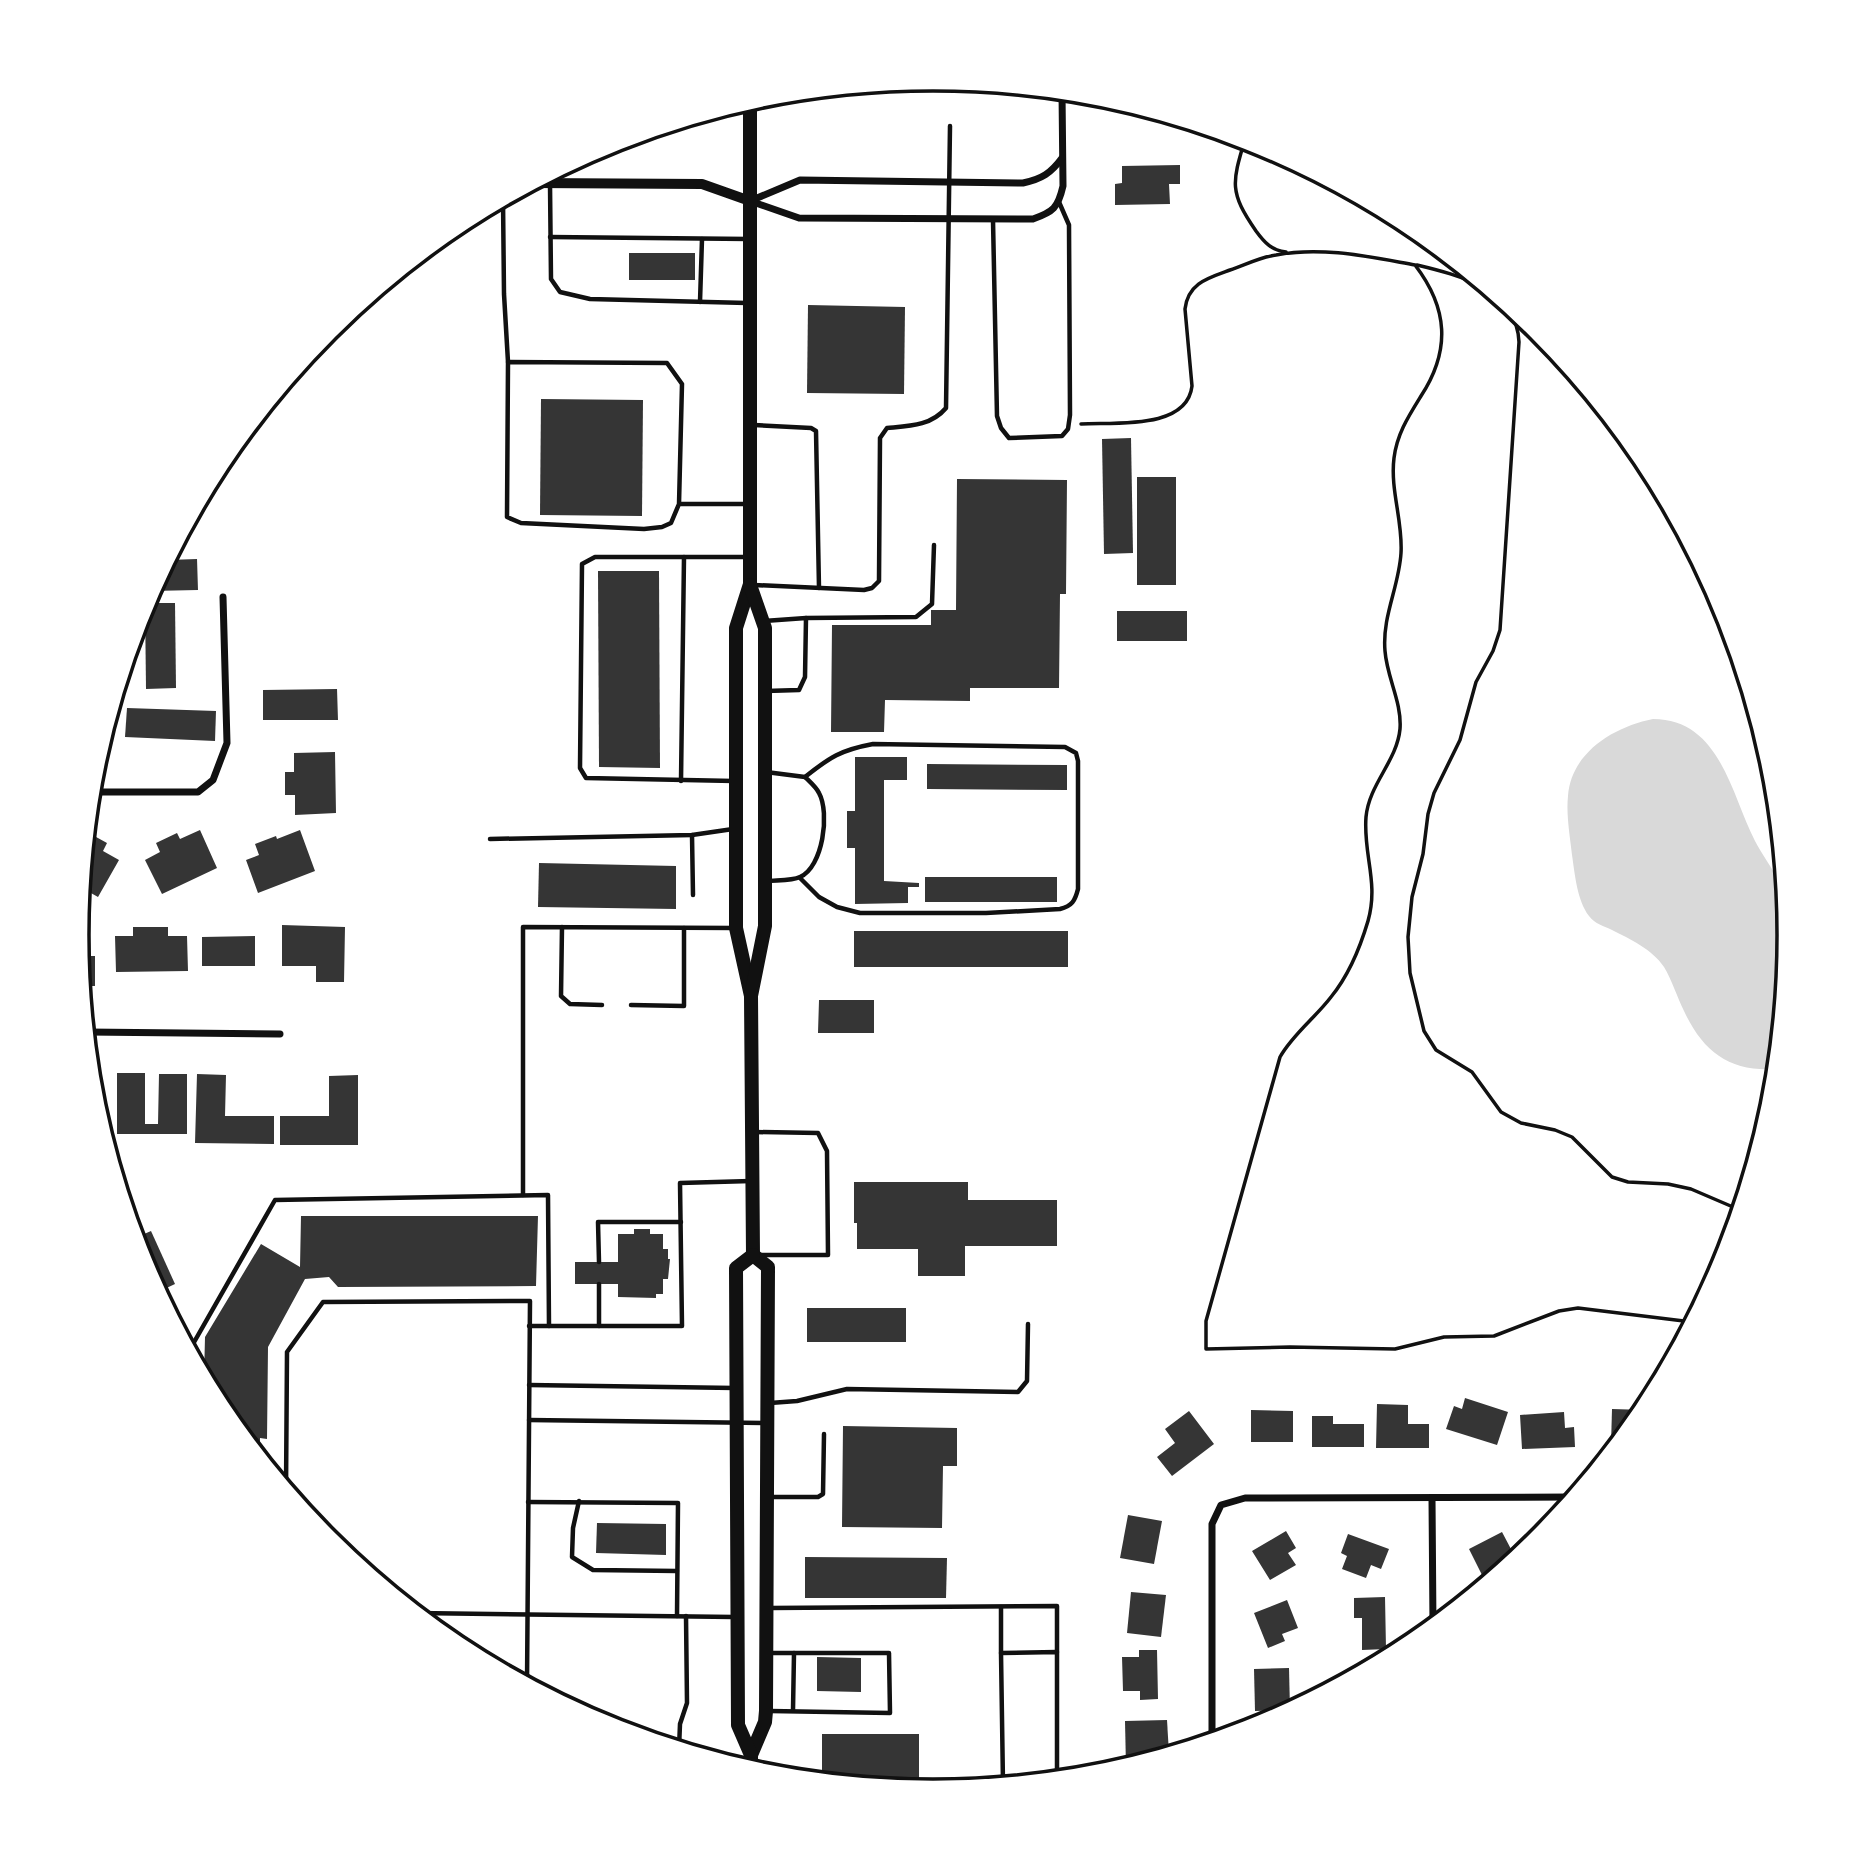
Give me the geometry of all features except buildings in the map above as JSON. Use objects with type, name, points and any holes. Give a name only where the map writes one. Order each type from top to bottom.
[{"type":"main road","points":[[750,111],[750,584],[736,628],[736,928],[751,996]]},
{"type":"main road","points":[[750,584],[765,628],[765,926],[751,996],[752,1255]]},
{"type":"main road","points":[[751,1759],[738,1724],[736,1268],[752,1255]]},
{"type":"main road","points":[[751,1755],[765,1722],[766,1711],[768,1266],[752,1255]]},
{"type":"street","points":[[551,183],[702,184],[799,218],[1033,219],[1049,213],[1059,202],[1063,186],[1062,101]]},
{"type":"street","points":[[750,201],[800,180],[1023,183],[1040,179],[1053,171],[1063,158]]},
{"type":"street","points":[[101,792],[198,792],[213,780],[227,743],[223,597]]},
{"type":"street","points":[[95,1032],[280,1034]]},
{"type":"street","points":[[1212,1731],[1212,1524],[1221,1504],[1245,1498],[1562,1497]]},
{"type":"street","points":[[1432,1498],[1433,1614]]},
{"type":"lane","points":[[750,584],[864,590],[872,588],[879,581],[880,438],[887,428],[924,424],[946,408],[950,126]]},
{"type":"lane","points":[[550,183],[551,279],[560,292],[590,299],[749,303]]},
{"type":"lane","points":[[993,219],[998,416],[1001,428],[1010,438],[1062,436],[1068,425],[1069,225],[1059,202]]},
{"type":"lane","points":[[503,209],[503,293],[508,362],[507,517],[521,523],[644,529],[671,523],[679,504],[682,384],[667,363],[508,362]]},
{"type":"lane","points":[[551,237],[750,239]]},
{"type":"lane","points":[[700,302],[702,239]]},
{"type":"lane","points":[[750,425],[790,426],[816,431],[819,588]]},
{"type":"lane","points":[[679,504],[750,504]]},
{"type":"lane","points":[[762,621],[916,617],[932,604],[934,545]]},
{"type":"lane","points":[[736,781],[586,778],[580,768],[582,564],[594,556],[750,557]]},
{"type":"lane","points":[[681,781],[684,557]]},
{"type":"lane","points":[[765,691],[799,690],[806,677],[806,618]]},
{"type":"lane","points":[[765,772],[805,776],[849,748],[873,744],[1065,747],[1076,753],[1078,889],[1069,907],[986,912],[860,913],[837,907],[820,897],[800,878]]},
{"type":"lane","points":[[765,881],[800,878],[820,855],[824,823],[821,794],[805,776]]},
{"type":"lane","points":[[490,839],[692,835],[736,828]]},
{"type":"lane","points":[[692,835],[693,895]]},
{"type":"lane","points":[[523,1195],[523,927],[736,928]]},
{"type":"lane","points":[[562,927],[561,996],[570,1004],[602,1005]]},
{"type":"lane","points":[[631,1005],[684,1006],[684,928]]},
{"type":"lane","points":[[751,1132],[818,1132],[828,1151],[828,1255],[752,1255]]},
{"type":"lane","points":[[529,1326],[682,1326],[680,1183],[751,1181]]},
{"type":"lane","points":[[194,1342],[275,1200],[548,1195],[549,1326]]},
{"type":"lane","points":[[598,1262],[598,1222],[681,1222]]},
{"type":"lane","points":[[598,1284],[598,1326]]},
{"type":"lane","points":[[286,1476],[287,1352],[323,1302],[530,1301],[527,1675]]},
{"type":"lane","points":[[766,1404],[797,1401],[847,1389],[1018,1392],[1027,1381],[1028,1324]]},
{"type":"lane","points":[[529,1385],[736,1388]]},
{"type":"lane","points":[[529,1420],[766,1423]]},
{"type":"lane","points":[[766,1497],[818,1497],[823,1494],[824,1434]]},
{"type":"lane","points":[[579,1501],[573,1528],[572,1557],[593,1570],[677,1571]]},
{"type":"lane","points":[[528,1502],[678,1503],[677,1616]]},
{"type":"lane","points":[[1001,1606],[1003,1776]]},
{"type":"lane","points":[[766,1608],[1057,1606],[1057,1770]]},
{"type":"lane","points":[[431,1613],[736,1617]]},
{"type":"lane","points":[[679,1739],[680,1724],[687,1703],[686,1616]]},
{"type":"lane","points":[[1001,1653],[1057,1652]]},
{"type":"lane","points":[[766,1653],[889,1653],[890,1713],[766,1711]]},
{"type":"lane","points":[[793,1710],[794,1653]]},
{"type":"path","points":[[1242,150],[1236,167],[1236,198],[1269,246],[1291,253],[1337,253],[1415,265],[1463,280]]},
{"type":"path","points":[[1068,425],[1138,421],[1173,415],[1191,396],[1186,297],[1201,281],[1256,260],[1291,253]]},
{"type":"path","points":[[1415,265],[1436,300],[1441,317],[1442,346],[1430,382],[1401,428],[1394,457],[1393,484],[1401,555],[1385,622],[1384,643],[1400,727],[1397,745],[1368,804],[1366,837],[1373,881],[1371,908],[1360,945],[1345,977],[1331,998],[1294,1036],[1280,1057],[1206,1321],[1206,1349],[1395,1349],[1444,1337],[1494,1336],[1559,1311],[1578,1308],[1683,1321]]},
{"type":"path","points":[[1514,324],[1519,342],[1500,630],[1496,645],[1476,682],[1460,740],[1434,793],[1410,906],[1410,974],[1420,1020],[1428,1041],[1436,1050],[1472,1072],[1496,1107],[1514,1120],[1572,1137],[1606,1171],[1620,1180],[1677,1185],[1732,1206]]},
{"type":"shaded area","points":[[1653,719],[1676,722],[1694,731],[1708,745],[1720,762],[1755,841],[1774,873],[1777,935],[1775,990],[1766,1069],[1732,1063],[1709,1048],[1681,1006],[1667,972],[1659,961],[1640,945],[1594,921],[1579,895],[1568,826],[1571,781],[1577,767],[1597,744],[1623,728]]}]
